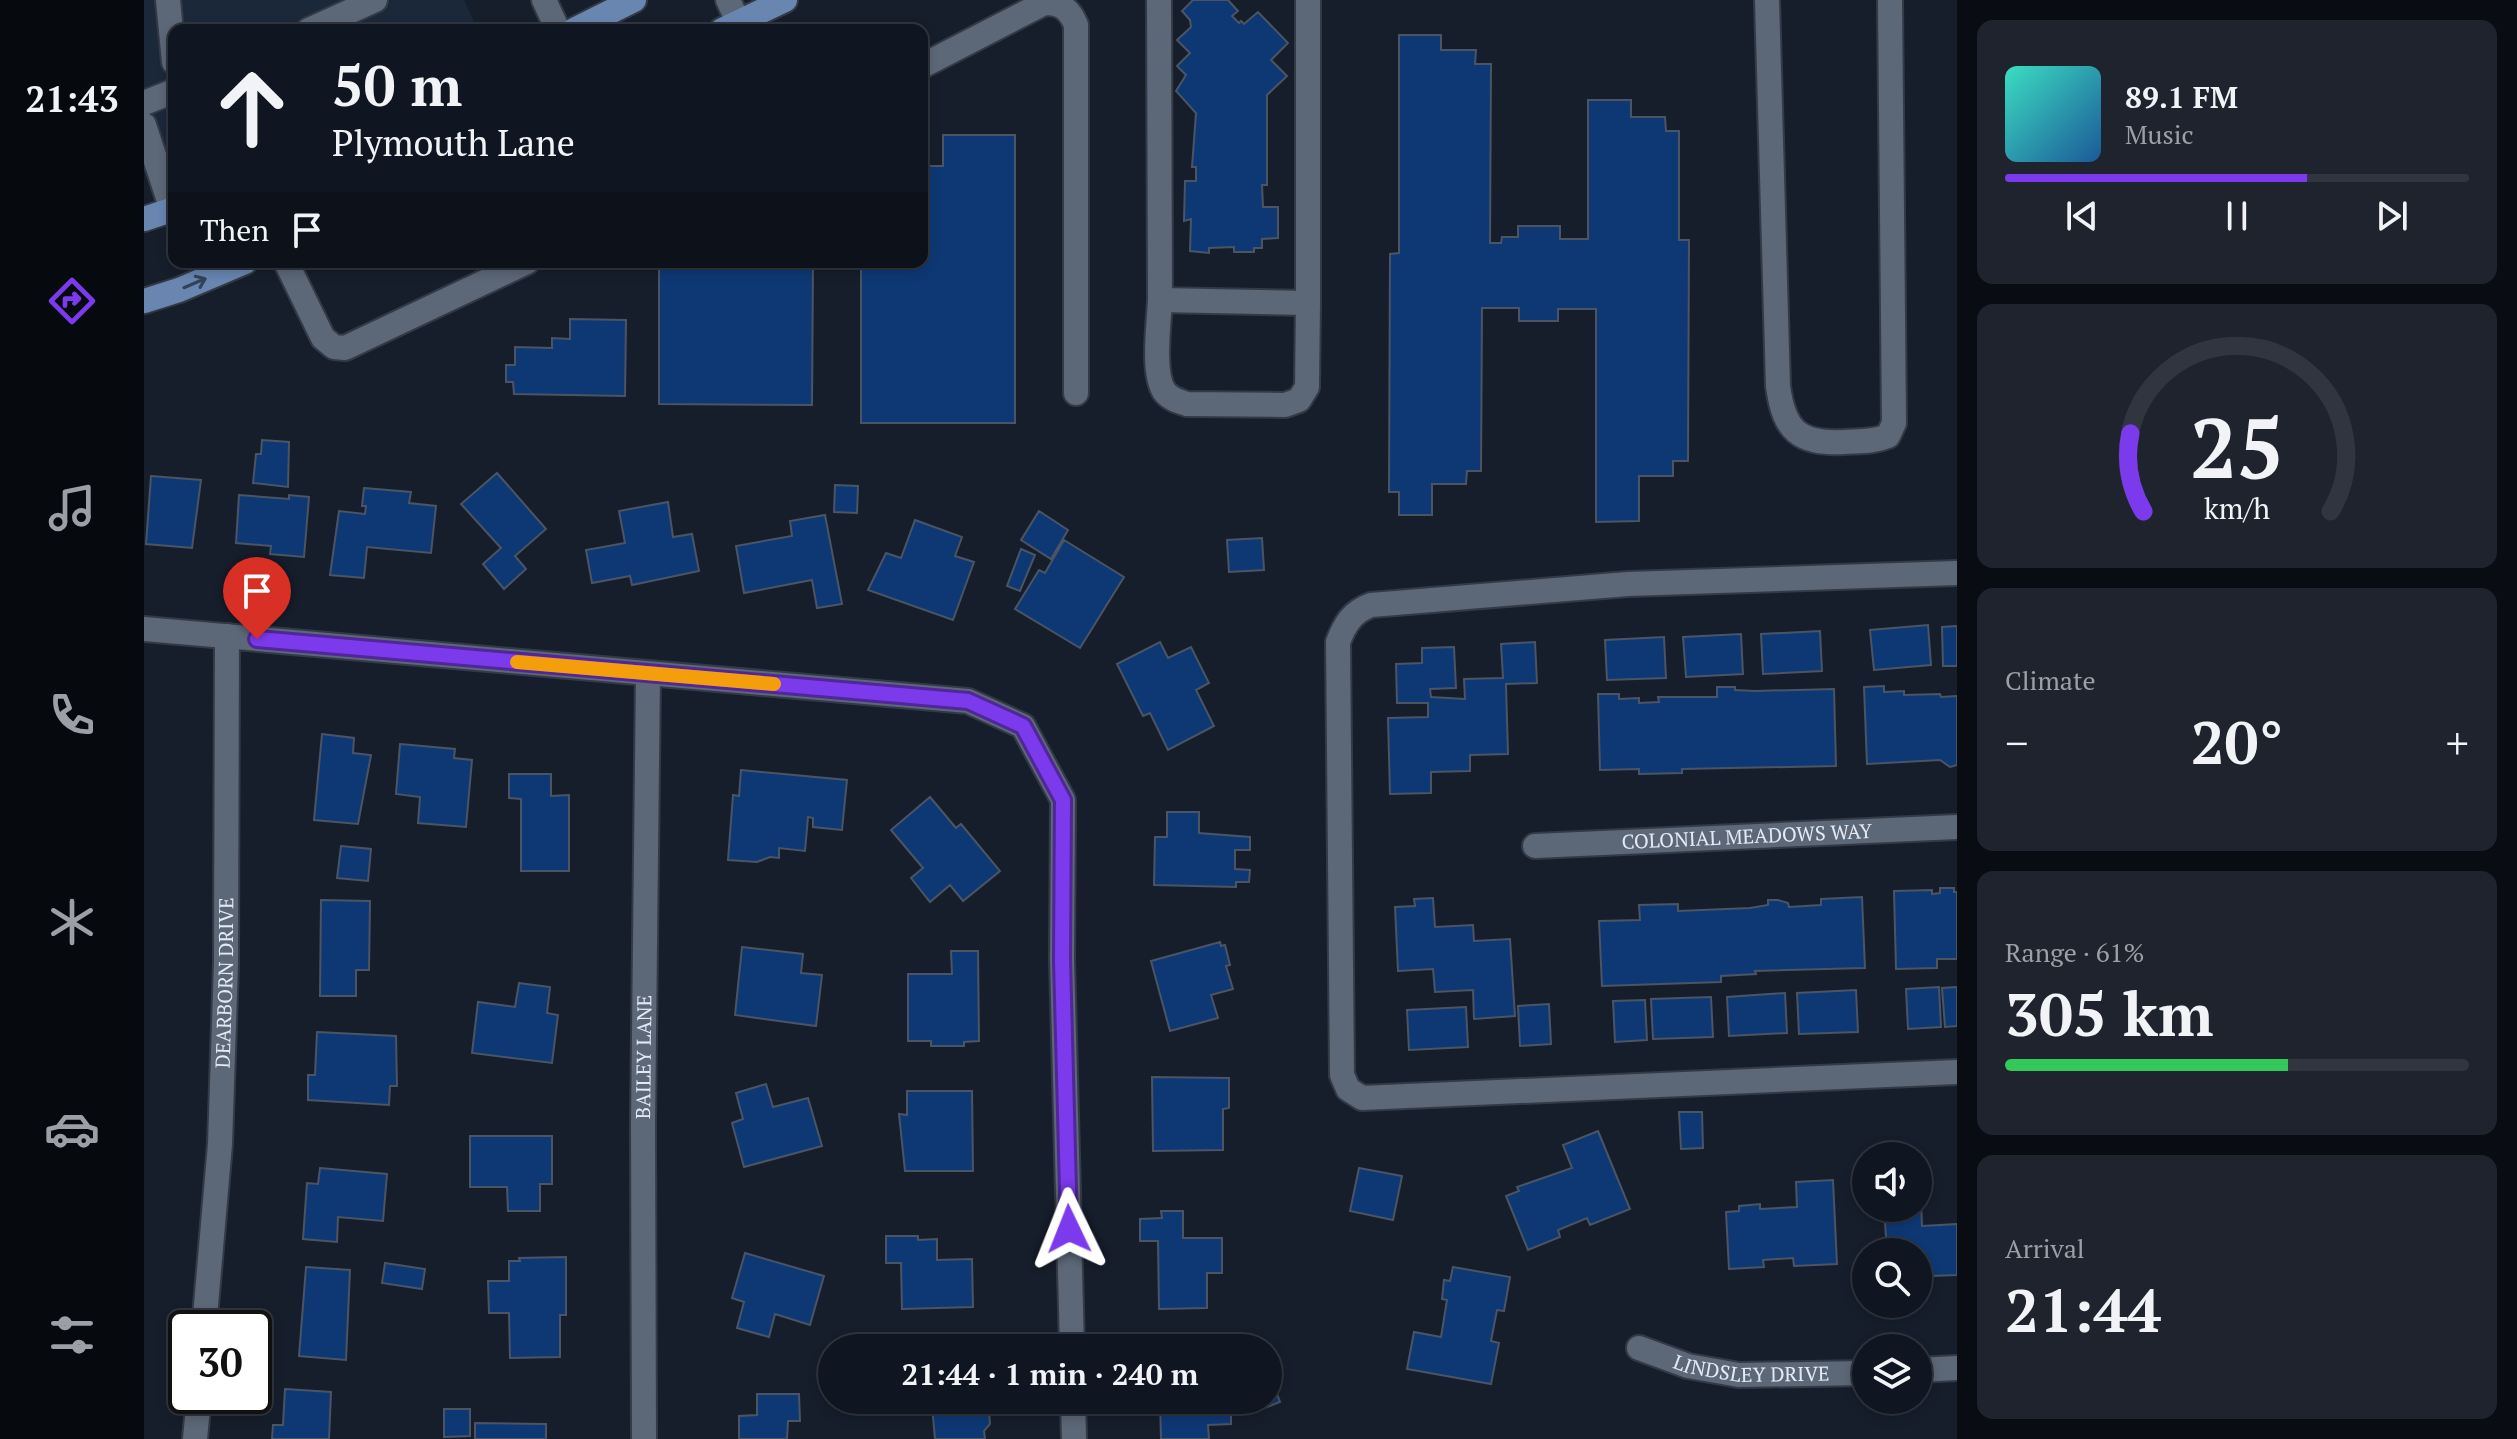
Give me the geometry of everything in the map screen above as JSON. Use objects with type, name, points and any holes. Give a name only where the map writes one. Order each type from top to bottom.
[{"type":"main road","points":[[586,24],[634,0]]},
{"type":"main road","points":[[733,20],[785,0]]},
{"type":"main road","points":[[144,219],[168,211]]},
{"type":"main road","points":[[144,301],[231,268]]},
{"type":"street","points":[[168,0],[170,24]]},
{"type":"street","points":[[322,24],[375,0]]},
{"type":"street","points":[[544,0],[555,24]]},
{"type":"street","points":[[1159,0],[1158,370],[1164,391],[1173,400],[1187,404],[1285,405],[1299,400],[1307,387],[1308,0]]},
{"type":"street","points":[[1767,0],[1781,410],[1789,427],[1805,439],[1826,443],[1877,440],[1888,436],[1894,423],[1890,0]]},
{"type":"street","points":[[928,63],[1044,3],[1055,2],[1070,12],[1076,25],[1076,393]]},
{"type":"street","points":[[144,103],[168,93]]},
{"type":"street","points":[[144,125],[168,195]]},
{"type":"street","points":[[289,268],[323,338],[334,347],[345,348],[514,268]]},
{"type":"street","points":[[1160,300],[1308,303]]},
{"type":"street","points":[[1957,573],[1628,584],[1371,605],[1360,608],[1346,623],[1338,642],[1342,1075],[1348,1089],[1362,1098],[1957,1072]]},
{"type":"street","points":[[144,629],[968,701],[1023,726],[1063,800],[1062,960],[1072,1334]]},
{"type":"street","name":"DEARBORN DRIVE","points":[[206,1310],[220,1144],[226,963],[227,636]]},
{"type":"street","name":"BAILEY LANE","points":[[644,1439],[643,1125],[648,674]]},
{"type":"street","name":"COLONIAL MEADOWS WAY","points":[[1535,846],[1957,827]]},
{"type":"street","name":"LINDSLEY DRIVE","points":[[1639,1348],[1688,1366],[1739,1375],[1852,1373]]},
{"type":"street","points":[[1932,1369],[1957,1368]]},
{"type":"street","points":[[195,1439],[197,1414]]},
{"type":"street","points":[[1073,1414],[1074,1439]]},
{"type":"shaded area","points":[[144,0],[464,0],[474,22],[470,24],[168,24],[168,155],[144,161]]},
{"type":"building","points":[[1193,0],[1228,0],[1238,11],[1232,16],[1244,24],[1258,12],[1288,43],[1271,60],[1287,76],[1267,95],[1267,185],[1262,185],[1263,207],[1278,207],[1278,238],[1262,239],[1262,248],[1254,248],[1254,252],[1234,252],[1234,247],[1209,248],[1209,253],[1190,251],[1191,219],[1184,221],[1185,181],[1196,181],[1196,167],[1192,167],[1196,113],[1176,91],[1186,75],[1177,66],[1190,53],[1177,40],[1191,27],[1190,20],[1182,11]]},
{"type":"building","points":[[1399,35],[1441,35],[1441,50],[1476,50],[1475,64],[1491,64],[1490,243],[1501,243],[1502,237],[1518,237],[1518,226],[1560,226],[1560,239],[1588,239],[1588,100],[1631,100],[1631,117],[1665,117],[1666,131],[1679,131],[1679,240],[1689,240],[1688,461],[1673,461],[1673,476],[1639,476],[1639,521],[1596,522],[1596,309],[1558,309],[1558,321],[1519,321],[1519,308],[1482,308],[1481,471],[1467,471],[1466,484],[1432,484],[1432,515],[1399,515],[1399,492],[1389,492],[1390,254],[1399,253]]},
{"type":"building","points":[[943,135],[1015,135],[1015,423],[861,423],[861,268],[928,268],[928,166],[943,166]]},
{"type":"building","points":[[659,268],[813,268],[812,405],[659,404]]},
{"type":"building","points":[[570,319],[626,320],[625,396],[514,394],[513,382],[506,382],[506,365],[515,365],[515,347],[552,348],[552,338],[570,339]]},
{"type":"building","points":[[262,440],[289,442],[288,487],[253,483],[256,454],[261,454]]},
{"type":"building","points":[[497,473],[546,529],[515,556],[526,569],[504,589],[483,564],[501,548],[461,504]]},
{"type":"building","points":[[151,476],[201,480],[192,548],[146,544]]},
{"type":"building","points":[[835,485],[858,486],[857,513],[834,512]]},
{"type":"building","points":[[364,488],[411,492],[409,503],[436,506],[431,553],[367,547],[364,578],[330,575],[339,511],[365,514],[366,506],[362,506]]},
{"type":"building","points":[[239,495],[289,499],[289,495],[309,497],[304,557],[270,554],[271,546],[236,543]]},
{"type":"building","points":[[668,502],[673,537],[692,534],[699,571],[632,585],[630,576],[592,583],[586,550],[625,543],[619,511]]},
{"type":"building","points":[[1039,511],[1068,530],[1051,559],[1021,540]]},
{"type":"building","points":[[825,515],[842,604],[817,608],[812,580],[744,593],[736,546],[792,536],[790,521]]},
{"type":"building","points":[[915,520],[962,537],[955,556],[974,562],[953,620],[868,590],[886,553],[901,558]]},
{"type":"building","points":[[1262,538],[1264,570],[1229,572],[1227,540]]},
{"type":"building","points":[[1064,540],[1124,577],[1080,648],[1015,609],[1039,570],[1045,573]]},
{"type":"building","points":[[1021,549],[1035,555],[1020,591],[1007,586]]},
{"type":"building","points":[[1928,625],[1931,665],[1874,670],[1870,630]]},
{"type":"building","points":[[1957,626],[1957,666],[1943,666],[1942,627]]},
{"type":"building","points":[[1820,631],[1822,671],[1763,674],[1761,634]]},
{"type":"building","points":[[1741,634],[1743,674],[1686,677],[1683,637]]},
{"type":"building","points":[[1664,637],[1666,678],[1607,680],[1605,640]]},
{"type":"building","points":[[1160,642],[1168,658],[1191,647],[1209,683],[1196,690],[1214,726],[1168,750],[1150,713],[1143,716],[1117,664]]},
{"type":"building","points":[[1535,642],[1537,683],[1506,684],[1508,754],[1470,755],[1470,771],[1431,772],[1431,793],[1390,794],[1388,718],[1428,717],[1428,703],[1397,703],[1396,664],[1422,663],[1422,648],[1454,647],[1456,688],[1430,689],[1431,697],[1465,699],[1464,679],[1503,678],[1501,644]]},
{"type":"building","points":[[1884,686],[1884,692],[1904,691],[1904,695],[1957,696],[1957,765],[1950,767],[1940,760],[1867,764],[1864,687]]},
{"type":"building","points":[[1717,687],[1755,691],[1834,689],[1836,766],[1682,769],[1682,773],[1639,774],[1639,769],[1600,770],[1598,694],[1619,694],[1619,699],[1639,698],[1639,703],[1659,702],[1658,697],[1717,697]]},
{"type":"building","points":[[322,734],[354,738],[353,753],[371,755],[358,824],[314,820]]},
{"type":"building","points":[[400,744],[455,749],[454,758],[472,760],[466,827],[418,823],[420,797],[396,794]]},
{"type":"building","points":[[741,770],[847,780],[842,830],[813,827],[813,818],[808,817],[805,851],[779,848],[779,858],[770,857],[757,862],[728,860],[733,795],[739,796]]},
{"type":"building","points":[[509,774],[551,774],[551,796],[569,795],[569,871],[521,871],[521,799],[509,798]]},
{"type":"building","points":[[930,797],[956,828],[961,824],[1000,871],[963,901],[950,885],[930,902],[911,878],[923,868],[891,830]]},
{"type":"building","points":[[1167,812],[1199,812],[1199,833],[1250,837],[1250,850],[1235,850],[1235,869],[1250,870],[1249,882],[1236,882],[1236,887],[1154,885],[1155,837],[1167,837]]},
{"type":"building","points":[[341,846],[371,849],[368,881],[337,878]]},
{"type":"building","points":[[1940,888],[1954,888],[1957,892],[1957,959],[1937,959],[1937,968],[1896,969],[1894,891],[1932,890],[1932,894],[1940,893]]},
{"type":"building","points":[[1862,897],[1865,968],[1755,971],[1756,974],[1721,976],[1721,982],[1602,986],[1599,921],[1640,920],[1639,905],[1678,904],[1678,911],[1750,908],[1768,905],[1768,900],[1788,903],[1789,907],[1821,905],[1821,899]]},
{"type":"building","points":[[1433,898],[1435,927],[1473,925],[1474,941],[1510,939],[1515,1016],[1474,1019],[1473,990],[1435,992],[1433,969],[1398,971],[1395,907],[1415,906],[1414,899]]},
{"type":"building","points":[[321,900],[370,901],[369,970],[356,970],[356,996],[320,996]]},
{"type":"building","points":[[1220,942],[1221,946],[1225,945],[1230,965],[1226,966],[1233,989],[1211,995],[1218,1018],[1170,1031],[1151,961]]},
{"type":"building","points":[[742,947],[803,954],[801,973],[822,975],[816,1026],[735,1015]]},
{"type":"building","points":[[951,951],[978,951],[979,1041],[964,1042],[964,1046],[931,1046],[931,1041],[908,1041],[908,974],[952,974]]},
{"type":"building","points":[[519,983],[550,987],[547,1013],[558,1015],[552,1063],[472,1053],[478,1002],[515,1007]]},
{"type":"building","points":[[1939,987],[1941,1027],[1908,1029],[1906,989]]},
{"type":"building","points":[[1957,987],[1957,1026],[1945,1027],[1942,988]]},
{"type":"building","points":[[1856,990],[1858,1032],[1799,1034],[1797,993]]},
{"type":"building","points":[[1785,993],[1787,1033],[1729,1036],[1727,997]]},
{"type":"building","points":[[1711,997],[1713,1037],[1653,1039],[1651,999]]},
{"type":"building","points":[[1645,1000],[1647,1040],[1615,1042],[1613,1001]]},
{"type":"building","points":[[1549,1004],[1551,1044],[1520,1046],[1518,1006]]},
{"type":"building","points":[[1466,1007],[1468,1047],[1409,1050],[1407,1010]]},
{"type":"building","points":[[317,1032],[396,1036],[397,1086],[390,1086],[389,1105],[308,1100],[308,1075],[315,1075]]},
{"type":"building","points":[[1152,1077],[1229,1078],[1229,1108],[1223,1109],[1223,1150],[1153,1151]]},
{"type":"building","points":[[766,1084],[773,1107],[808,1098],[822,1146],[744,1167],[732,1123],[743,1119],[736,1093]]},
{"type":"building","points":[[907,1091],[972,1091],[973,1171],[905,1171],[899,1114],[907,1115]]},
{"type":"building","points":[[1679,1112],[1702,1112],[1703,1148],[1681,1149]]},
{"type":"building","points":[[1598,1131],[1630,1209],[1590,1225],[1587,1218],[1558,1230],[1560,1237],[1528,1250],[1506,1196],[1519,1191],[1517,1187],[1572,1168],[1563,1145]]},
{"type":"building","points":[[470,1136],[552,1136],[552,1184],[540,1184],[540,1211],[508,1211],[507,1187],[470,1187]]},
{"type":"building","points":[[320,1168],[387,1174],[383,1221],[338,1217],[337,1242],[303,1239],[307,1183],[318,1184]]},
{"type":"building","points":[[1359,1168],[1402,1176],[1393,1220],[1350,1211]]},
{"type":"building","points":[[1833,1180],[1837,1264],[1794,1266],[1793,1258],[1763,1260],[1764,1267],[1729,1269],[1726,1212],[1739,1211],[1739,1206],[1760,1204],[1760,1209],[1797,1207],[1796,1182]]},
{"type":"building","points":[[1161,1211],[1183,1211],[1183,1238],[1222,1238],[1222,1273],[1207,1273],[1207,1308],[1159,1309],[1158,1241],[1140,1241],[1140,1219],[1162,1218]]},
{"type":"building","points":[[1885,1222],[1922,1222],[1922,1226],[1957,1224],[1957,1275],[1932,1276],[1932,1238],[1886,1238]]},
{"type":"building","points":[[886,1236],[937,1239],[937,1260],[972,1259],[973,1307],[902,1309],[901,1263],[886,1263]]},
{"type":"building","points":[[745,1253],[824,1276],[810,1325],[775,1314],[769,1337],[737,1328],[744,1302],[732,1298]]},
{"type":"building","points":[[566,1257],[566,1315],[560,1315],[560,1357],[510,1358],[509,1313],[489,1313],[488,1281],[509,1281],[509,1261]]},
{"type":"building","points":[[385,1263],[425,1269],[422,1289],[382,1283]]},
{"type":"building","points":[[306,1267],[350,1270],[346,1360],[299,1356]]},
{"type":"building","points":[[1453,1267],[1510,1277],[1504,1311],[1497,1310],[1491,1341],[1499,1343],[1491,1384],[1407,1369],[1414,1332],[1441,1337],[1447,1300],[1442,1299],[1444,1280],[1450,1281]]},
{"type":"building","points":[[285,1389],[331,1392],[329,1439],[272,1439],[273,1425],[283,1425]]},
{"type":"building","points":[[757,1394],[799,1394],[800,1421],[788,1421],[787,1439],[739,1439],[739,1416],[757,1415]]},
{"type":"building","points":[[444,1409],[470,1409],[470,1436],[444,1437]]},
{"type":"building","points":[[933,1414],[989,1414],[990,1424],[984,1431],[985,1439],[935,1439]]},
{"type":"building","points":[[1160,1414],[1231,1414],[1231,1424],[1208,1425],[1209,1439],[1161,1439]]},
{"type":"building","points":[[475,1423],[546,1424],[546,1439],[475,1439]]},
{"type":"slow traffic","points":[[517,662],[774,684]]},
{"type":"route","points":[[257,639],[968,701],[1023,726],[1063,800],[1062,960],[1069,1229]]}]
